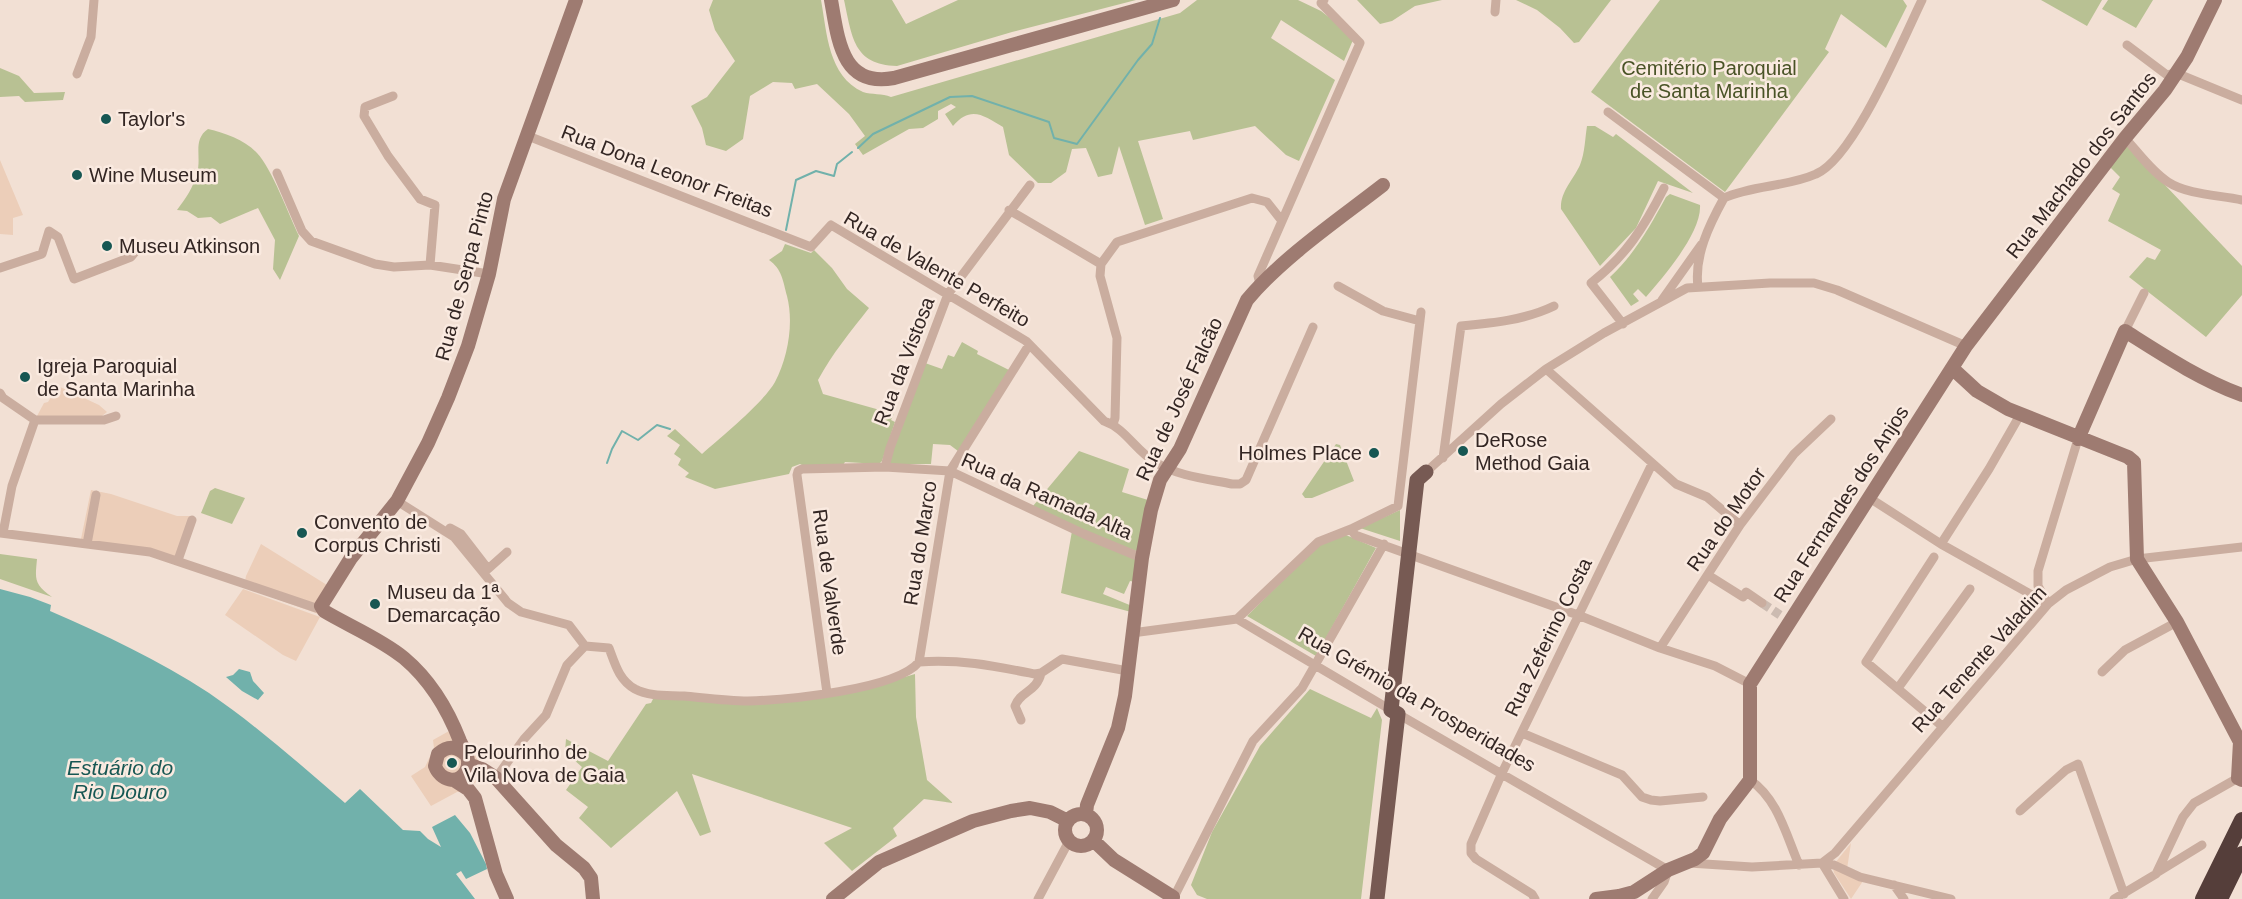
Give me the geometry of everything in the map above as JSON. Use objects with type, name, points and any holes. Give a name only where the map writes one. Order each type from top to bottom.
[{"type":"highway","points":[[2204,899],[2242,820]]},
{"type":"highway","points":[[2220,899],[2242,854]]},
{"type":"main road","points":[[1377,899],[1409,554],[1414,512],[1422,476]]},
{"type":"street","points":[[77,74],[91,37],[94,0]]},
{"type":"street","name":"Rua de Serpa Pinto","points":[[321,608],[351,558],[397,501],[429,443],[448,398],[468,346],[489,274],[504,199],[576,0]]},
{"type":"street","points":[[831,0],[841,50],[846,60],[862,74],[881,79],[894,78],[1173,0]]},
{"type":"street","name":"Rua de José Falcão","points":[[1086,814],[1087,804],[1118,728],[1125,696],[1142,558],[1151,510],[1160,480],[1180,450],[1247,300],[1260,284],[1258,276],[1359,43],[1321,3],[1324,0]]},
{"type":"street","points":[[1495,12],[1496,0]]},
{"type":"street","points":[[1661,302],[1703,242],[1724,198],[1741,191],[1798,180],[1818,173],[1833,163],[1848,145],[1890,67],[1922,0]]},
{"type":"street","name":"Rua Machado dos Santos","points":[[1966,346],[2125,138],[2165,90],[2187,57],[2216,0]]},
{"type":"street","points":[[2127,45],[2167,75],[2176,73],[2242,100]]},
{"type":"street","points":[[393,96],[365,107],[364,116],[388,156],[420,199],[435,205],[430,265]]},
{"type":"street","points":[[1608,112],[1724,198]]},
{"type":"street","name":"Rua Dona Leonor Freitas","points":[[528,136],[793,240]]},
{"type":"street","points":[[2125,138],[2158,174],[2170,183],[2186,189],[2242,200]]},
{"type":"street","points":[[277,173],[302,231],[311,241],[375,264],[394,267],[430,265],[489,274]]},
{"type":"street","name":"Rua da Vistosa","points":[[885,467],[890,448],[948,294],[1030,185]]},
{"type":"street","points":[[1260,284],[1383,185]]},
{"type":"street","points":[[1623,324],[1591,283],[1628,249],[1664,188]]},
{"type":"street","points":[[1113,424],[1117,338],[1100,276],[1101,264],[1116,242],[1252,198],[1267,202],[1282,220]]},
{"type":"street","points":[[1009,210],[1101,264]]},
{"type":"street","name":"Rua de Valente Perfeito","points":[[793,240],[811,247],[831,225],[1029,345],[1104,421],[1113,424],[1154,462],[1181,474],[1232,484],[1240,484],[1246,480],[1313,327]]},
{"type":"street","points":[[0,268],[42,254],[49,231],[58,237],[74,279],[131,257],[139,247]]},
{"type":"street","points":[[1698,287],[1696,272],[1703,242]]},
{"type":"street","points":[[1267,256],[1273,263],[1281,266]]},
{"type":"street","points":[[1679,275],[1681,282],[1687,288]]},
{"type":"street","points":[[1422,476],[1501,404],[1546,369],[1687,288],[1814,283],[1837,290],[1966,346]]},
{"type":"street","points":[[1338,286],[1383,311],[1420,316],[1398,506]]},
{"type":"street","points":[[2048,604],[2038,586],[2038,571],[2078,439],[2144,293]]},
{"type":"street","points":[[1443,458],[1461,326],[1539,314],[1554,306]]},
{"type":"street","points":[[2125,331],[2188,371],[2242,395]]},
{"type":"street","name":"Rua do Marco","points":[[919,662],[950,471],[1029,345]]},
{"type":"street","name":"Rua Fernandes dos Anjos","points":[[1750,684],[1785,618],[1868,497],[1966,346]]},
{"type":"street","points":[[1546,369],[1676,484],[1707,497],[1740,525]]},
{"type":"street","points":[[1952,369],[1984,396],[2078,439],[2128,457],[2134,462],[2137,559],[2177,622],[2240,742],[2240,779],[2194,803],[2183,817],[2156,874]]},
{"type":"street","points":[[0,393],[3,398],[35,420],[104,420],[116,416]]},
{"type":"street","points":[[1941,544],[1989,470],[2020,414]]},
{"type":"street","name":"Rua do Motor","points":[[1660,648],[1678,617],[1740,525],[1794,454],[1832,419]]},
{"type":"street","points":[[35,420],[12,486],[1,533],[150,552],[177,560],[321,608],[403,657],[438,697],[455,729],[468,789],[475,798],[481,814],[496,874],[507,899]]},
{"type":"street","name":"Rua Zeferino Costa","points":[[1535,899],[1533,894],[1476,859],[1471,852],[1471,844],[1502,773],[1652,464]]},
{"type":"street","name":"Rua da Ramada Alta","points":[[797,475],[802,469],[885,467],[950,471],[1084,534],[1142,558]]},
{"type":"street","name":"Rua de Valverde","points":[[797,475],[827,693]]},
{"type":"street","points":[[87,544],[96,495]]},
{"type":"street","points":[[1868,497],[1941,544],[2048,604]]},
{"type":"street","points":[[397,501],[454,537],[508,603],[521,612],[569,625],[585,646],[609,648],[621,678],[635,689],[651,694],[747,701],[827,693],[877,683],[912,671],[919,662],[947,660],[1035,674],[1041,673],[1062,659],[1128,671]]},
{"type":"street","points":[[1132,633],[1238,620],[1318,542],[1398,506],[1414,512]]},
{"type":"street","points":[[430,523],[435,519],[461,534],[488,569],[507,552]]},
{"type":"street","points":[[177,560],[192,520]]},
{"type":"street","points":[[1351,529],[1355,535],[1714,666],[1750,684],[1750,780],[1720,819],[1703,853],[1668,870],[1634,892],[1598,899]]},
{"type":"street","points":[[1093,840],[1114,860],[1173,898],[1253,741],[1302,688],[1384,544]]},
{"type":"street","name":"Rua Tenente Valadim","points":[[1822,863],[1835,853],[2048,604],[2066,590],[2110,567],[2137,559],[2242,547]]},
{"type":"street","points":[[1934,558],[1866,662],[1942,726]]},
{"type":"street","points":[[1708,575],[1743,597],[1746,592],[1762,603]]},
{"type":"street","points":[[1898,688],[1970,589]]},
{"type":"street","name":"Rua Grémio da Prosperidades","points":[[1238,620],[1668,870]]},
{"type":"street","points":[[2102,672],[2125,650],[2177,622]]},
{"type":"street","points":[[496,778],[524,739],[546,715],[567,664],[585,646]]},
{"type":"street","points":[[1021,720],[1015,706],[1017,700],[1038,683],[1041,673]]},
{"type":"street","points":[[451,723],[450,736],[438,754],[435,766],[442,777],[464,768],[482,768],[496,778],[556,844],[588,873],[593,883],[593,899]]},
{"type":"street","points":[[1522,733],[1622,775],[1642,797],[1660,801],[1703,797]]},
{"type":"street","points":[[443,749],[456,747],[464,768]]},
{"type":"street","points":[[2020,811],[2066,770],[2078,764],[2124,894]]},
{"type":"street","points":[[1750,780],[1761,788],[1773,804],[1798,865]]},
{"type":"street","points":[[833,899],[879,862],[974,820],[1030,808],[1050,812],[1068,821]]},
{"type":"street","points":[[1086,814],[1094,821],[1097,831],[1093,840],[1084,846],[1074,844],[1065,831],[1068,821],[1076,815],[1086,814]]},
{"type":"street","points":[[1038,899],[1070,841]]},
{"type":"street","points":[[2114,899],[2202,845]]},
{"type":"street","points":[[1686,863],[1752,867],[1822,863],[1834,865],[1860,877],[1950,899]]},
{"type":"street","points":[[1822,863],[1844,899]]},
{"type":"street","points":[[1652,899],[1664,882],[1668,870]]},
{"type":"street","points":[[1894,885],[1904,899]]},
{"type":"green space","points":[[713,0],[821,0],[831,52],[843,76],[851,85],[863,92],[891,97],[1180,13],[1197,0],[1298,0],[1321,11],[1353,40],[1344,61],[1281,20],[1271,38],[1335,80],[1299,161],[1286,155],[1255,126],[1193,140],[1190,131],[1138,141],[1163,219],[1145,225],[1119,146],[1112,174],[1098,177],[1086,148],[1072,149],[1066,172],[1051,183],[1038,183],[1009,155],[1003,127],[984,116],[972,114],[953,126],[945,114],[956,107],[951,104],[938,111],[938,119],[923,128],[909,129],[863,155],[855,144],[865,136],[849,114],[817,84],[795,89],[792,83],[773,82],[750,96],[743,139],[726,151],[706,145],[702,128],[691,106],[707,97],[735,61],[715,30],[709,10]]},
{"type":"green space","points":[[844,0],[892,0],[906,24],[958,0],[1136,0],[1012,32],[897,66],[882,64],[863,54],[857,46],[849,25]]},
{"type":"green space","points":[[1357,0],[1442,0],[1415,6],[1392,21],[1380,24]]},
{"type":"green space","points":[[1516,0],[1611,0],[1579,42],[1574,43],[1560,28],[1537,10]]},
{"type":"green space","name":"Cemitério Paroquial de Santa Marinha","points":[[1660,0],[1903,0],[1907,6],[1886,48],[1841,14],[1825,49],[1829,52],[1725,192],[1591,92]]},
{"type":"green space","points":[[2041,0],[2102,0],[2087,26]]},
{"type":"green space","points":[[2108,0],[2153,0],[2136,28],[2102,9]]},
{"type":"green space","points":[[0,68],[19,76],[34,93],[65,92],[63,100],[25,102],[19,96],[0,97]]},
{"type":"green space","points":[[1587,126],[1595,126],[1613,137],[1616,134],[1693,193],[1658,181],[1636,228],[1600,266],[1561,209],[1565,192],[1582,160]]},
{"type":"green space","points":[[208,129],[247,144],[263,160],[274,181],[299,236],[280,280],[273,269],[275,240],[258,208],[220,224],[211,217],[198,218],[187,211],[177,210],[197,173],[200,138]]},
{"type":"green space","points":[[2126,144],[2242,266],[2242,295],[2206,337],[2129,277],[2147,257],[2155,260],[2161,250],[2108,221],[2120,194],[2112,189],[2120,177],[2109,166]]},
{"type":"green space","points":[[1670,194],[1700,205],[1695,228],[1680,254],[1662,278],[1646,297],[1638,289],[1633,294],[1639,301],[1631,306],[1610,277],[1634,249]]},
{"type":"green space","points":[[785,244],[811,253],[814,250],[832,268],[847,289],[869,308],[818,380],[823,394],[894,414],[891,420],[895,422],[879,464],[845,462],[843,465],[804,466],[800,464],[792,467],[789,474],[715,489],[685,477],[689,473],[678,465],[681,459],[674,454],[680,445],[667,436],[675,429],[702,454],[752,409],[775,382],[786,351],[790,317],[781,276],[777,267],[769,260],[782,251]]},
{"type":"green space","points":[[962,342],[978,351],[977,354],[1009,370],[958,451],[950,445],[933,444],[931,464],[889,464],[892,449],[925,363],[942,369],[948,355],[954,357]]},
{"type":"green space","points":[[1336,444],[1340,445],[1354,481],[1312,498],[1305,498],[1302,494]]},
{"type":"green space","points":[[1079,451],[1129,469],[1122,492],[1148,500],[1139,552],[1103,539],[1033,506]]},
{"type":"green space","points":[[215,488],[245,498],[232,524],[201,513],[210,491]]},
{"type":"green space","points":[[1400,510],[1400,541],[1360,528]]},
{"type":"green space","points":[[1072,531],[1139,560],[1135,582],[1130,581],[1124,594],[1106,587],[1103,594],[1132,606],[1131,612],[1061,593]]},
{"type":"green space","points":[[1346,535],[1376,548],[1316,656],[1247,616],[1320,544]]},
{"type":"green space","points":[[0,554],[37,559],[37,581],[42,589],[52,597],[0,579]]},
{"type":"green space","points":[[915,674],[916,717],[927,780],[953,803],[924,799],[893,828],[897,836],[852,871],[824,843],[852,828],[692,774],[711,832],[700,836],[677,791],[611,848],[579,818],[588,807],[566,790],[582,767],[565,752],[566,739],[608,761],[646,704],[651,703],[653,699],[683,699],[747,705],[867,688]]},
{"type":"green space","points":[[1310,689],[1371,718],[1377,708],[1382,720],[1361,899],[1207,899],[1197,895],[1191,885],[1212,832],[1260,746]]},
{"type":"shaded area","points":[[0,160],[23,215],[13,218],[13,235],[0,234]]},
{"type":"shaded area","points":[[58,386],[99,405],[107,412],[102,416],[37,416]]},
{"type":"shaded area","points":[[91,490],[111,494],[177,516],[192,516],[183,558],[81,539]]},
{"type":"shaded area","points":[[261,544],[327,585],[329,606],[324,616],[244,587],[246,576]]},
{"type":"shaded area","points":[[243,589],[320,617],[296,661],[283,655],[225,615]]},
{"type":"shaded area","points":[[458,726],[470,750],[483,764],[478,774],[474,775],[476,782],[462,792],[457,792],[431,806],[411,776],[425,767],[434,748],[433,740]]},
{"type":"shaded area","points":[[1851,843],[1847,869],[1865,878],[1851,899],[1833,869]]},
{"type":"water","name":"Estuário do Rio Douro","points":[[0,589],[51,605],[50,611],[131,649],[190,681],[262,732],[345,803],[360,789],[403,830],[420,831],[441,847],[432,827],[455,815],[470,833],[486,864],[487,869],[466,879],[461,871],[456,874],[475,899],[0,899]]},
{"type":"water","points":[[239,669],[250,672],[253,681],[264,693],[258,700],[242,691],[226,677],[233,675]]},
{"type":"waterway","points":[[858,148],[873,134],[950,97],[972,96],[1049,122],[1054,138],[1077,144],[1152,44],[1160,18]]},
{"type":"waterway","points":[[786,230],[796,180],[816,171],[834,176],[837,164],[852,152]]},
{"type":"waterway","points":[[607,463],[622,431],[638,440],[657,425],[670,429]]},
{"type":"tunnel","points":[[1762,603],[1780,615]]},
{"type":"place","name":"Taylor's","points":[[106,119]]},
{"type":"place","name":"Wine Museum","points":[[77,175]]},
{"type":"place","name":"Museu Atkinson","points":[[107,246]]},
{"type":"place","name":"Igreja Paroquial de Santa Marinha","points":[[25,377]]},
{"type":"place","name":"DeRose Method Gaia","points":[[1463,451]]},
{"type":"place","name":"Holmes Place","points":[[1374,453]]},
{"type":"place","name":"Convento de Corpus Christi","points":[[302,533]]},
{"type":"place","name":"Museu da 1ª Demarcação","points":[[375,604]]},
{"type":"place","name":"Pelourinho de Vila Nova de Gaia","points":[[452,763]]}]
